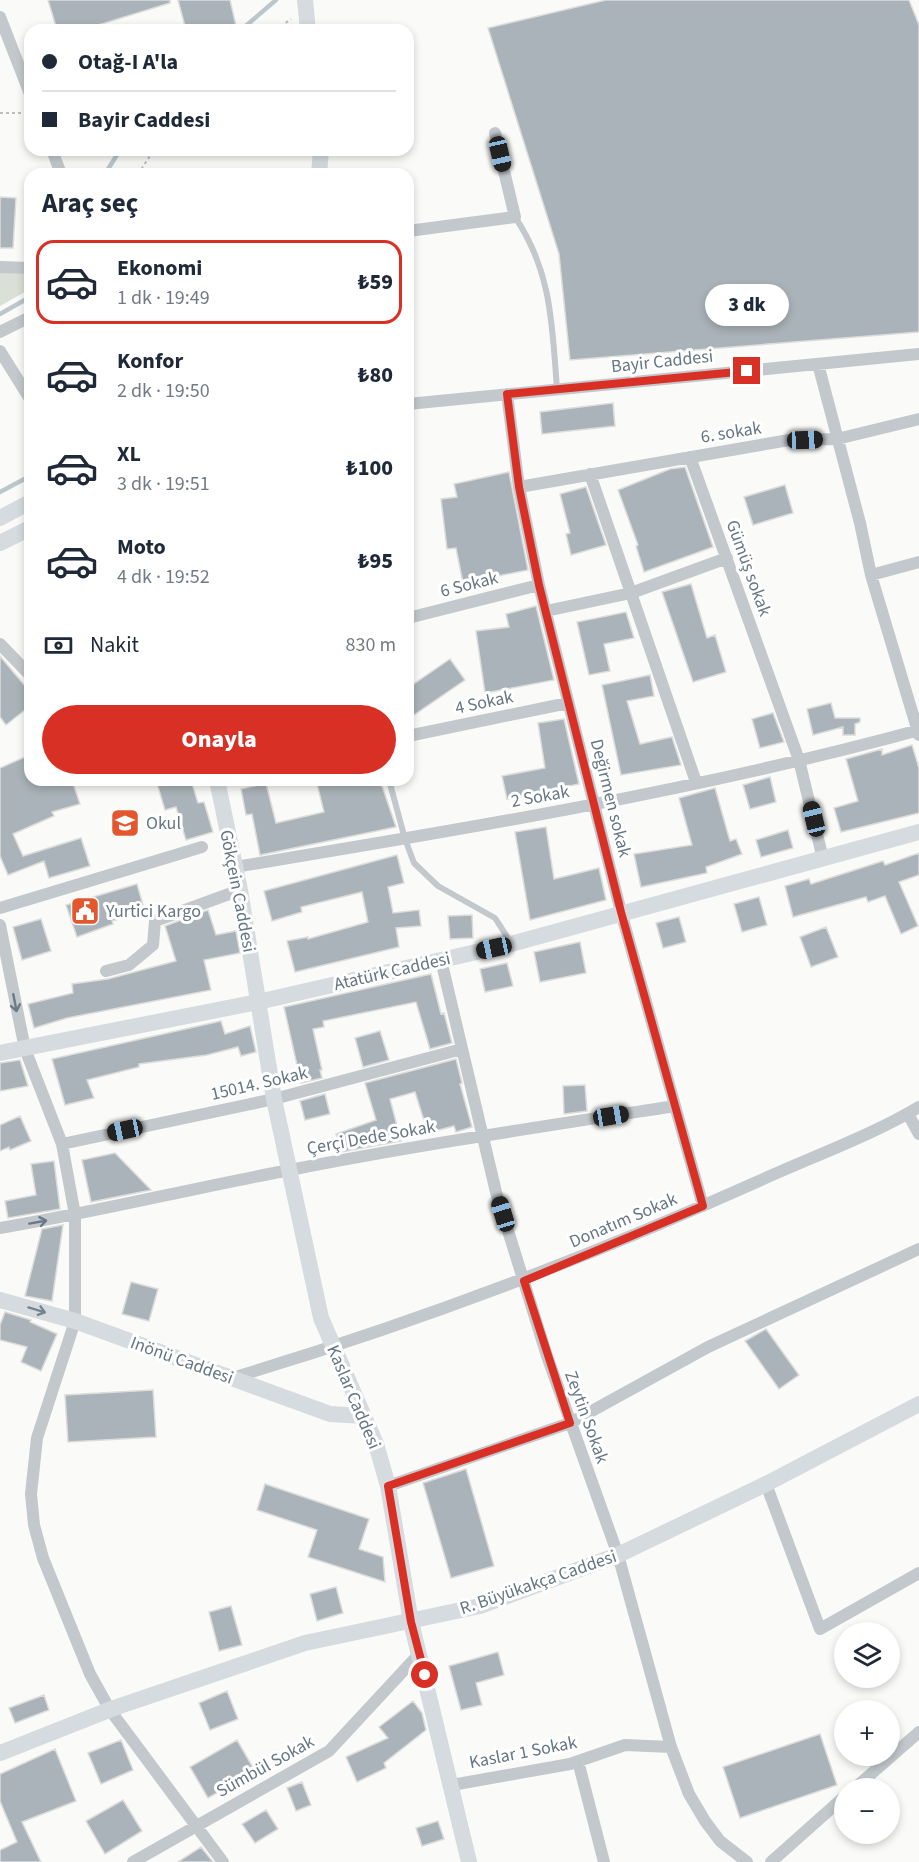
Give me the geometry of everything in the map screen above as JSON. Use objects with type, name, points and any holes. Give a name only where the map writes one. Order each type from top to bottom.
[{"type":"street","points":[[305,0],[307,24]]},
{"type":"street","points":[[0,17],[24,79]]},
{"type":"street","points":[[414,230],[515,217],[495,133]]},
{"type":"street","points":[[0,267],[24,268]]},
{"type":"street","points":[[0,332],[24,320]]},
{"type":"street","points":[[0,351],[24,389]]},
{"type":"street","name":"Bayir Caddesi","points":[[414,403],[919,354]]},
{"type":"street","points":[[818,364],[872,575],[919,732]]},
{"type":"street","name":"Değirmen sokak","points":[[507,394],[519,487],[539,585],[621,912],[703,1206]]},
{"type":"street","name":"6. sokak","points":[[690,457],[789,440],[837,439],[919,418]]},
{"type":"street","points":[[519,487],[690,457]]},
{"type":"street","name":"Gümüş sokak","points":[[690,457],[799,760],[823,859]]},
{"type":"street","points":[[590,474],[696,783]]},
{"type":"street","points":[[0,518],[24,505]]},
{"type":"street","points":[[0,543],[24,531]]},
{"type":"street","points":[[546,611],[631,593],[727,558]]},
{"type":"street","points":[[872,575],[919,562]]},
{"type":"street","name":"6 Sokak","points":[[414,616],[539,585]]},
{"type":"street","points":[[0,644],[24,669]]},
{"type":"street","name":"4 Sokak","points":[[414,735],[568,703]]},
{"type":"street","name":"2 Sokak","points":[[235,867],[405,839],[594,804],[919,732]]},
{"type":"street","name":"Gökçein Caddesi","points":[[218,786],[240,890],[258,1002]]},
{"type":"street","name":"Atatürk Caddesi","points":[[0,1053],[258,1002],[512,944],[621,912],[919,832]]},
{"type":"street","points":[[0,908],[202,847]]},
{"type":"street","points":[[106,971],[129,965],[153,945],[155,921],[240,890]]},
{"type":"street","points":[[0,925],[25,1049],[62,1144],[75,1215],[75,1321],[37,1438],[31,1494],[34,1525],[43,1558],[76,1644],[110,1710],[197,1824],[223,1862]]},
{"type":"street","name":"Zeytin Sokak","points":[[441,960],[496,1192],[570,1423],[618,1555],[671,1747],[689,1794],[705,1821],[720,1841],[747,1862]]},
{"type":"street","name":"Kaslar Caddesi","points":[[258,1002],[274,1099],[321,1318],[332,1348],[376,1444],[388,1486],[411,1622],[469,1862]]},
{"type":"street","name":"15014. Sokak","points":[[62,1144],[274,1099],[462,1049]]},
{"type":"street","name":"Çerçi Dede Sokak","points":[[0,1228],[75,1215],[289,1170],[483,1136],[675,1106]]},
{"type":"street","name":"Donatım Sokak","points":[[231,1378],[332,1348],[524,1281],[703,1206],[919,1107]]},
{"type":"street","points":[[908,1114],[919,1134]]},
{"type":"street","points":[[388,1486],[570,1423],[708,1347],[919,1249]]},
{"type":"street","name":"Inönü Caddesi","points":[[0,1300],[75,1321],[330,1414],[364,1416]]},
{"type":"street","name":"R. Büyükakça Caddesi","points":[[0,1753],[110,1710],[304,1643],[480,1606],[618,1555],[766,1484],[919,1404]]},
{"type":"street","points":[[766,1484],[820,1629],[919,1573]]},
{"type":"street","name":"Sümbül Sokak","points":[[133,1862],[329,1751],[420,1653]]},
{"type":"street","points":[[866,1778],[919,1731]]},
{"type":"street","name":"Kaslar 1 Sokak","points":[[452,1785],[578,1761],[625,1745],[671,1747]]},
{"type":"street","points":[[578,1761],[604,1862]]},
{"type":"street","points":[[771,1862],[834,1806]]},
{"type":"lane","points":[[515,217],[534,248],[545,284],[557,389]]},
{"type":"lane","points":[[391,786],[414,863],[438,886],[495,918],[512,944]]},
{"type":"path","points":[[0,113],[24,113]]},
{"type":"shaded area","points":[[0,271],[24,272],[24,292],[0,306]]},
{"type":"building","points":[[48,0],[170,0],[170,3],[102,24],[55,24]]},
{"type":"building","points":[[178,0],[230,0],[236,24],[184,24]]},
{"type":"building","points":[[606,0],[909,0],[919,25],[919,332],[570,360],[559,254],[488,28]]},
{"type":"building","points":[[0,197],[16,198],[13,248],[0,248]]},
{"type":"building","points":[[613,403],[615,426],[542,434],[540,412]]},
{"type":"building","points":[[685,467],[713,547],[644,572],[636,546],[638,545],[618,490],[670,469]]},
{"type":"building","points":[[509,472],[528,570],[463,583],[456,548],[447,549],[441,499],[457,497],[454,484]]},
{"type":"building","points":[[785,485],[793,513],[753,525],[744,497]]},
{"type":"building","points":[[586,487],[606,545],[571,555],[566,534],[570,533],[560,494]]},
{"type":"building","points":[[691,584],[707,638],[715,635],[726,672],[693,682],[662,592]]},
{"type":"building","points":[[536,606],[554,680],[485,693],[476,631],[509,627],[506,614]]},
{"type":"building","points":[[626,612],[634,638],[604,644],[610,671],[589,675],[577,622]]},
{"type":"building","points":[[0,656],[24,685],[24,711],[6,725],[0,717]]},
{"type":"building","points":[[450,659],[465,680],[414,715],[414,684]]},
{"type":"building","points":[[650,675],[654,696],[627,701],[640,744],[672,737],[681,765],[621,775],[602,685]]},
{"type":"building","points":[[831,703],[835,718],[860,718],[860,722],[855,724],[855,735],[843,735],[843,727],[813,735],[807,709]]},
{"type":"building","points":[[773,713],[784,742],[760,748],[752,719]]},
{"type":"building","points":[[564,719],[579,784],[507,799],[502,776],[545,768],[538,723]]},
{"type":"building","points":[[912,745],[919,768],[919,813],[841,832],[834,808],[858,801],[846,759],[882,749],[882,755]]},
{"type":"building","points":[[24,757],[24,786],[74,786],[80,804],[52,812],[54,816],[13,834],[23,856],[81,838],[90,866],[49,878],[44,861],[8,875],[0,856],[0,768]]},
{"type":"building","points":[[770,777],[776,802],[750,809],[743,785]]},
{"type":"building","points":[[158,786],[193,786],[198,803],[204,802],[213,832],[186,840],[176,807],[165,810]]},
{"type":"building","points":[[267,786],[276,823],[324,812],[318,786],[382,786],[396,827],[260,855],[252,814],[246,815],[241,789]]},
{"type":"building","points":[[715,788],[730,841],[736,839],[742,854],[706,867],[707,873],[641,887],[634,854],[692,845],[679,798]]},
{"type":"building","points":[[546,827],[554,879],[599,868],[606,900],[530,920],[515,832]]},
{"type":"building","points":[[788,830],[793,848],[761,857],[756,840]]},
{"type":"building","points":[[919,853],[919,875],[899,882],[918,926],[901,934],[885,896],[868,902],[866,897],[793,917],[785,886],[809,879],[811,884],[883,861],[885,865]]},
{"type":"building","points":[[397,855],[404,883],[388,887],[393,913],[419,910],[421,926],[396,928],[399,947],[295,972],[287,941],[308,937],[308,939],[368,922],[362,892],[301,907],[302,912],[272,921],[264,891]]},
{"type":"building","points":[[137,884],[145,912],[112,921],[113,924],[77,937],[66,905]]},
{"type":"building","points":[[759,897],[767,925],[742,932],[734,904]]},
{"type":"building","points":[[208,910],[216,935],[236,931],[240,953],[204,960],[211,990],[67,1018],[34,1028],[28,1004],[73,993],[72,984],[108,979],[176,961],[165,926]]},
{"type":"building","points":[[472,915],[473,938],[450,939],[448,916]]},
{"type":"building","points":[[679,917],[686,942],[663,948],[656,923]]},
{"type":"building","points":[[41,919],[51,951],[22,960],[13,927]]},
{"type":"building","points":[[826,927],[838,957],[811,967],[800,937]]},
{"type":"building","points":[[580,942],[586,973],[540,982],[534,952]]},
{"type":"building","points":[[507,963],[513,986],[485,992],[480,969]]},
{"type":"building","points":[[431,974],[441,1014],[444,1013],[452,1043],[430,1049],[416,1002],[323,1021],[324,1027],[313,1029],[322,1078],[301,1083],[284,1007]]},
{"type":"building","points":[[221,1021],[225,1034],[250,1026],[256,1052],[241,1056],[238,1047],[207,1055],[139,1064],[139,1067],[87,1080],[94,1098],[65,1105],[52,1059]]},
{"type":"building","points":[[380,1031],[389,1060],[363,1067],[355,1038]]},
{"type":"building","points":[[456,1059],[462,1083],[460,1084],[472,1127],[456,1132],[454,1126],[428,1133],[415,1092],[390,1099],[401,1141],[342,1152],[336,1134],[376,1120],[365,1083]]},
{"type":"building","points":[[20,1060],[28,1086],[0,1091],[0,1063]]},
{"type":"building","points":[[585,1085],[587,1111],[564,1114],[563,1086]]},
{"type":"building","points":[[325,1094],[330,1114],[305,1120],[300,1101]]},
{"type":"building","points":[[20,1116],[31,1141],[10,1150],[9,1147],[0,1151],[0,1125]]},
{"type":"building","points":[[115,1153],[151,1190],[91,1202],[82,1160]]},
{"type":"building","points":[[54,1161],[60,1209],[8,1218],[5,1201],[36,1195],[31,1164]]},
{"type":"building","points":[[63,1225],[52,1301],[25,1296],[42,1229]]},
{"type":"building","points":[[131,1282],[158,1289],[149,1321],[122,1314]]},
{"type":"building","points":[[5,1312],[31,1320],[30,1322],[57,1334],[41,1371],[21,1362],[27,1347],[0,1340],[0,1325]]},
{"type":"building","points":[[766,1329],[799,1375],[779,1389],[745,1341]]},
{"type":"building","points":[[153,1390],[156,1437],[68,1442],[65,1395]]},
{"type":"building","points":[[466,1469],[494,1566],[451,1578],[423,1483]]},
{"type":"building","points":[[265,1484],[369,1519],[359,1549],[383,1557],[385,1582],[308,1557],[317,1530],[257,1510]]},
{"type":"building","points":[[336,1587],[343,1613],[317,1621],[310,1594]]},
{"type":"building","points":[[231,1606],[242,1645],[219,1651],[209,1612]]},
{"type":"building","points":[[498,1652],[504,1675],[476,1683],[482,1705],[461,1710],[449,1666]]},
{"type":"building","points":[[227,1691],[238,1719],[210,1730],[199,1703]]},
{"type":"building","points":[[44,1695],[49,1710],[15,1723],[9,1708]]},
{"type":"building","points":[[413,1701],[422,1713],[426,1730],[384,1763],[386,1768],[357,1782],[346,1757],[388,1738],[379,1727]]},
{"type":"building","points":[[820,1734],[835,1778],[834,1786],[740,1818],[723,1767]]},
{"type":"building","points":[[121,1740],[133,1770],[101,1784],[88,1753]]},
{"type":"building","points":[[237,1740],[255,1771],[208,1798],[190,1767]]},
{"type":"building","points":[[55,1749],[76,1801],[22,1822],[41,1862],[0,1862],[0,1850],[17,1842],[0,1801],[0,1774]]},
{"type":"building","points":[[302,1782],[311,1805],[296,1811],[287,1788]]},
{"type":"building","points":[[123,1800],[142,1831],[105,1854],[86,1821]]},
{"type":"building","points":[[266,1810],[278,1829],[255,1843],[242,1824]]},
{"type":"building","points":[[438,1821],[444,1839],[422,1846],[416,1828]]},
{"type":"building","points":[[201,1847],[213,1862],[178,1862]]},
{"type":"waterway","points":[[248,24],[276,0]]},
{"type":"waterway","points":[[109,168],[116,156]]},
{"type":"waterway","points":[[0,314],[24,300]]},
{"type":"waterway","points":[[0,492],[24,479]]},
{"type":"place","name":"Okul","points":[[125,823]]},
{"type":"place","name":"Yurtici Kargo","points":[[85,911]]},
{"type":"route","points":[[425,1675],[411,1622],[388,1486],[570,1423],[524,1281],[703,1206],[621,912],[539,585],[519,487],[507,394],[747,371]]}]
